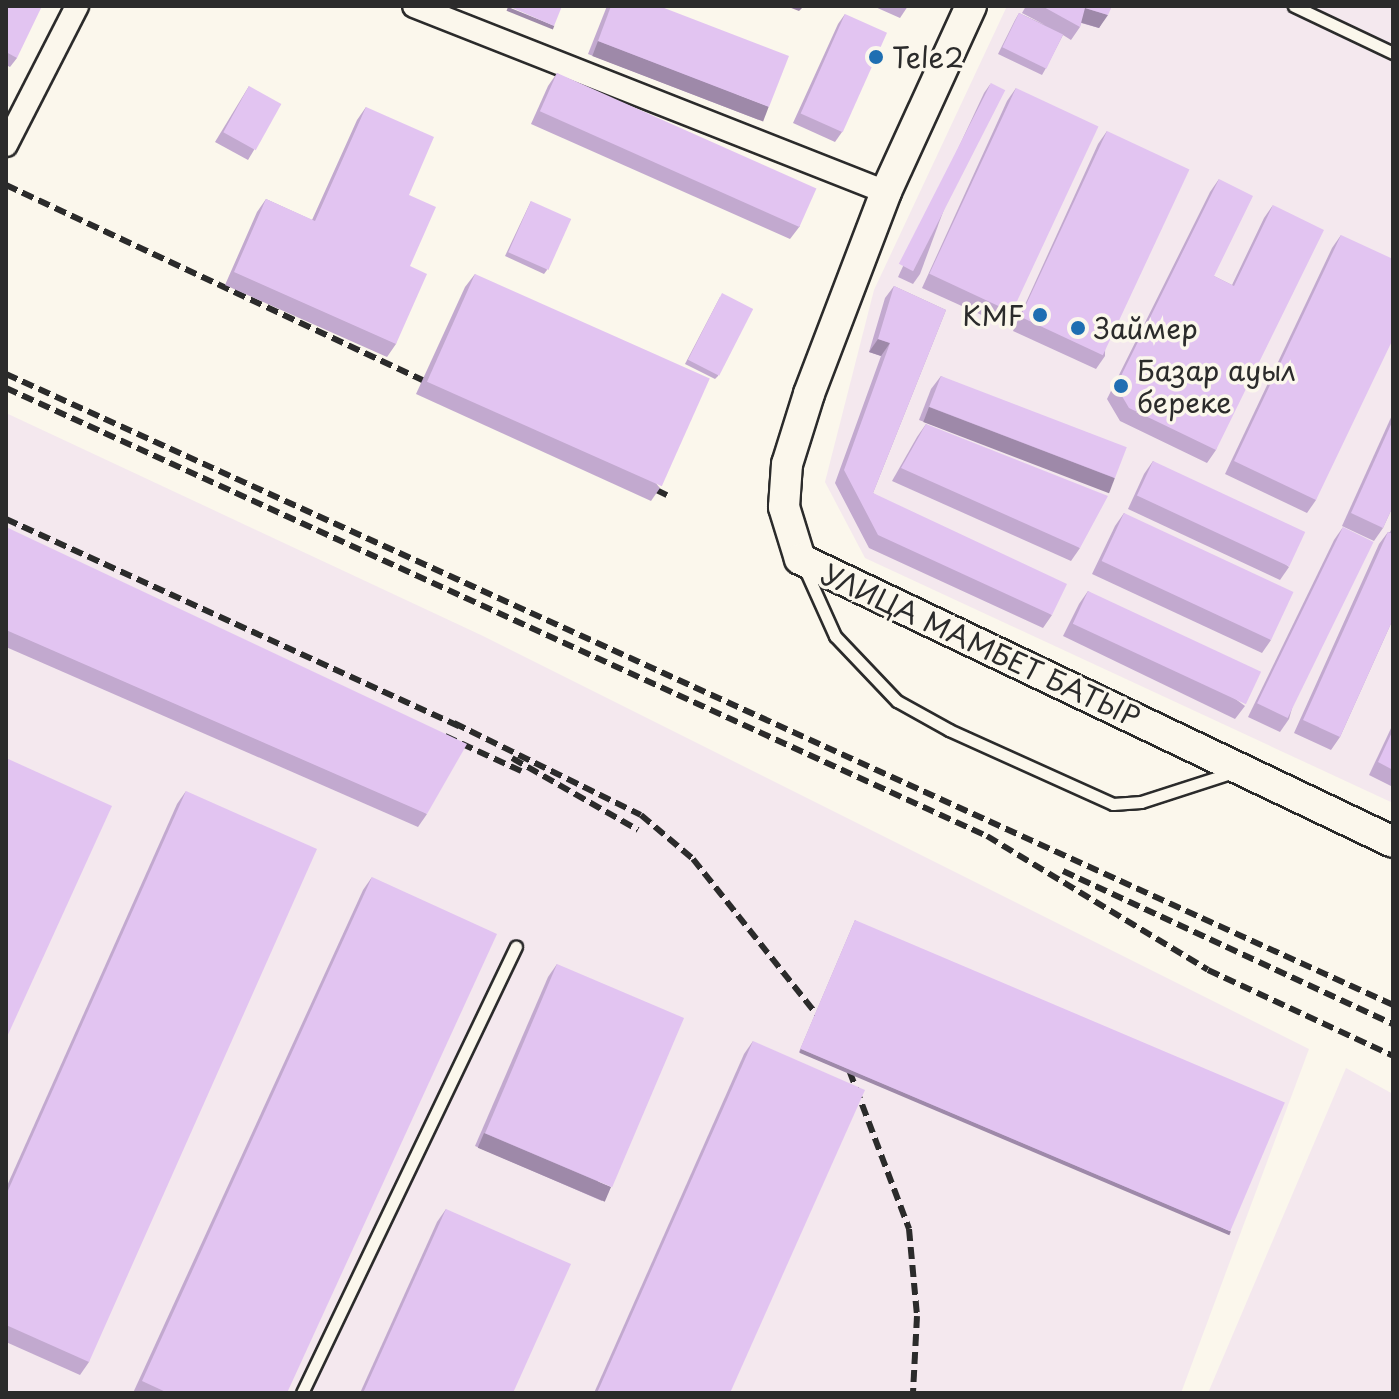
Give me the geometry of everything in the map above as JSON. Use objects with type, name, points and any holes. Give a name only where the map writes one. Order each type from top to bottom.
[{"type":"main road","name":"УЛИЦА МАМБЕТ БАТЫР","points":[[971,6],[886,192],[787,464],[784,507],[800,559],[1393,842]]},
{"type":"street","points":[[6,145],[77,6]]},
{"type":"street","points":[[416,6],[886,192]]},
{"type":"lane","points":[[1294,6],[1393,53]]},
{"type":"lane","points":[[800,559],[835,636],[897,701],[949,730],[1113,804],[1141,802],[1241,769]]},
{"type":"lane","points":[[302,1393],[516,947]]},
{"type":"shaded area","name":"Базар ауыл береке","points":[[1007,6],[1393,6],[1393,803],[865,558],[825,482],[874,290]]},
{"type":"shaded area","points":[[6,413],[483,636],[1309,1049],[1181,1393],[6,1393]]},
{"type":"shaded area","points":[[1346,1068],[1393,1094],[1393,1393],[1208,1393]]},
{"type":"building","points":[[6,6],[42,6],[17,58],[6,52]]},
{"type":"building","points":[[508,6],[562,6],[554,26]]},
{"type":"building","points":[[611,6],[659,6],[789,56],[769,107],[598,41]]},
{"type":"building","points":[[1042,6],[1112,6],[1108,15],[1085,8],[1080,27]]},
{"type":"building","points":[[1019,13],[1063,34],[1046,69],[1002,47]]},
{"type":"building","points":[[845,14],[887,33],[843,132],[801,114]]},
{"type":"building","points":[[557,73],[816,189],[799,227],[540,111]]},
{"type":"building","points":[[991,83],[1005,90],[913,271],[899,264]]},
{"type":"building","points":[[249,86],[281,104],[256,150],[223,132]]},
{"type":"building","points":[[1016,88],[1098,126],[1012,312],[929,274]]},
{"type":"building","points":[[366,107],[434,137],[409,195],[436,207],[410,266],[427,274],[396,344],[234,272],[266,199],[315,221]]},
{"type":"building","points":[[1107,131],[1189,169],[1103,355],[1020,317]]},
{"type":"building","points":[[1219,179],[1253,196],[1214,276],[1234,286],[1273,205],[1324,230],[1216,450],[1129,408],[1116,386]]},
{"type":"building","points":[[531,201],[571,219],[548,270],[508,252]]},
{"type":"building","points":[[1341,235],[1393,259],[1393,339],[1316,500],[1234,461]]},
{"type":"building","points":[[475,274],[710,379],[662,486],[427,382]]},
{"type":"building","points":[[894,286],[946,310],[873,493],[1067,584],[1052,615],[878,535],[844,470],[890,343],[878,339]]},
{"type":"building","points":[[722,293],[753,309],[719,376],[688,360]]},
{"type":"building","points":[[941,376],[1127,447],[1115,478],[929,407]]},
{"type":"building","points":[[1393,420],[1393,506],[1383,528],[1351,513]]},
{"type":"building","points":[[926,424],[1108,496],[1080,548],[901,468]]},
{"type":"building","points":[[1153,461],[1305,532],[1289,566],[1137,495]]},
{"type":"building","points":[[1124,513],[1293,592],[1271,640],[1102,561]]},
{"type":"building","points":[[6,527],[467,744],[427,814],[6,630]]},
{"type":"building","points":[[1343,527],[1374,542],[1288,718],[1257,703]]},
{"type":"building","points":[[1388,532],[1393,534],[1393,619],[1340,737],[1303,720]]},
{"type":"building","points":[[1088,591],[1261,672],[1246,704],[1073,624]]},
{"type":"building","points":[[1393,730],[1393,770],[1378,762]]},
{"type":"building","points":[[6,758],[112,806],[6,1039]]},
{"type":"building","points":[[186,791],[317,849],[89,1362],[6,1325],[6,1195]]},
{"type":"building","points":[[372,877],[497,934],[287,1393],[168,1393],[142,1381]]},
{"type":"building","points":[[855,920],[1285,1102],[1230,1231],[800,1049]]},
{"type":"building","points":[[557,964],[684,1018],[612,1187],[485,1133]]},
{"type":"building","points":[[753,1041],[865,1090],[730,1393],[597,1393]]},
{"type":"building","points":[[446,1209],[571,1264],[513,1393],[363,1393]]},
{"type":"railway","points":[[6,185],[444,390]]},
{"type":"railway","points":[[6,374],[1393,1005]]},
{"type":"railway","points":[[6,388],[987,836],[1208,970],[1393,1056]]},
{"type":"railway","points":[[640,482],[667,495]]},
{"type":"railway","points":[[6,519],[461,727]]},
{"type":"railway","points":[[454,723],[641,815],[693,859],[829,1030]]},
{"type":"railway","points":[[445,736],[521,771]]},
{"type":"railway","points":[[512,758],[638,830]]},
{"type":"railway","points":[[1063,871],[1393,1024]]},
{"type":"railway","points":[[843,1054],[909,1229],[917,1316],[913,1393]]},
{"type":"place","name":"Tele2","points":[[876,57]]},
{"type":"place","name":"KMF","points":[[1040,315]]},
{"type":"place","name":"Займер","points":[[1078,328]]},
{"type":"place","name":"Базар ауыл береке","points":[[1121,386]]}]
